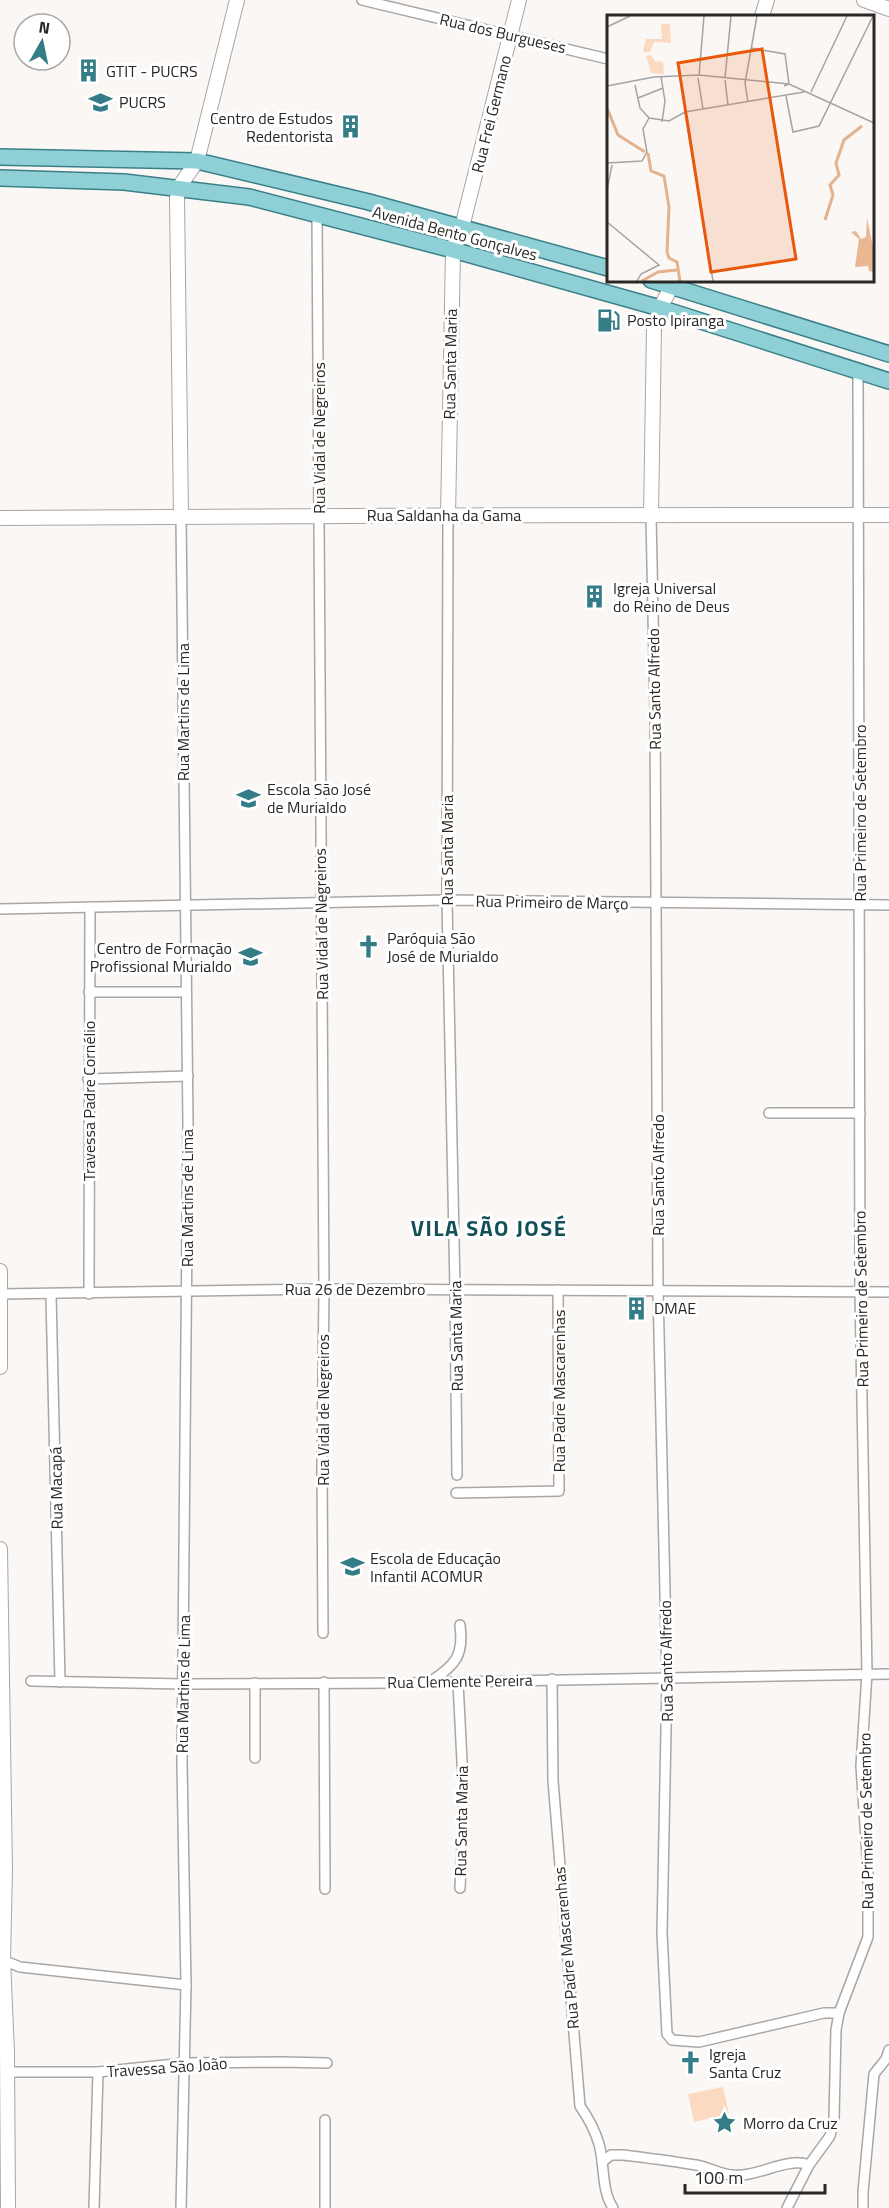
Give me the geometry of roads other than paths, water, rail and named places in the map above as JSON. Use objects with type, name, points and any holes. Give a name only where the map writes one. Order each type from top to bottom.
[{"type":"main road","name":"Avenida Bento Gonçalves","points":[[0,158],[197,161],[369,202],[607,267]]},
{"type":"main road","name":"Avenida Bento Gonçalves","points":[[0,178],[124,182],[249,197],[453,250],[660,308],[889,381]]},
{"type":"main road","points":[[674,284],[889,354]]},
{"type":"street","points":[[179,187],[197,161],[237,0]]},
{"type":"street","name":"Rua dos Burgueses","points":[[362,0],[607,58]]},
{"type":"street","name":"Rua Frei Germano","points":[[462,227],[519,0]]},
{"type":"street","points":[[762,15],[767,0]]},
{"type":"street","points":[[864,0],[889,9]]},
{"type":"street","name":"Rua Martins de Lima","points":[[179,187],[177,198],[184,906],[188,1076],[182,1775],[186,1985],[181,2208]]},
{"type":"street","name":"Rua Vidal de Negreiros","points":[[317,214],[324,1289],[323,1633]]},
{"type":"street","name":"Rua Santa Maria","points":[[457,1475],[447,900],[448,516],[453,250],[462,227]]},
{"type":"street","name":"Rua Santo Alfredo","points":[[674,284],[660,308],[654,328],[651,515],[657,903],[658,1290],[667,1679],[662,1934],[667,2034],[672,2040],[699,2042],[824,2013],[839,2013]]},
{"type":"street","name":"Rua Primeiro de Setembro","points":[[787,2208],[809,2165],[830,2136],[834,2119],[836,2030],[839,2013],[868,1937],[868,1870],[861,1766],[867,1673],[860,1291],[858,372]]},
{"type":"street","name":"Rua Saldanha da Gama","points":[[0,518],[320,514],[889,515]]},
{"type":"street","name":"Rua Primeiro de Março","points":[[0,909],[447,900],[889,905]]},
{"type":"street","name":"Travessa Padre Cornélio","points":[[89,1294],[90,907]]},
{"type":"street","points":[[89,992],[186,992]]},
{"type":"street","points":[[88,1079],[188,1076]]},
{"type":"street","points":[[769,1113],[860,1113]]},
{"type":"street","points":[[0,1271],[0,1367]]},
{"type":"street","name":"Rua 26 de Dezembro","points":[[0,1294],[324,1289],[889,1292]]},
{"type":"street","name":"Rua Padre Mascarenhas","points":[[456,1493],[559,1491],[558,1290]]},
{"type":"street","name":"Rua Macapá","points":[[51,1295],[60,1682]]},
{"type":"street","points":[[0,1549],[5,1870],[2,1960],[3,2039],[7,2072],[4,2129],[8,2208]]},
{"type":"street","points":[[429,1682],[446,1671],[460,1655],[462,1641],[460,1625]]},
{"type":"street","name":"Rua Clemente Pereira","points":[[31,1681],[184,1684],[458,1682],[889,1674]]},
{"type":"street","name":"Rua Padre Mascarenhas","points":[[552,1679],[553,1781],[580,2106],[593,2126],[602,2162],[607,2199],[614,2208]]},
{"type":"street","points":[[324,1682],[325,1889]]},
{"type":"street","name":"Rua Santa Maria","points":[[458,1682],[464,1801],[460,1888]]},
{"type":"street","points":[[255,1683],[255,1758]]},
{"type":"street","points":[[2,1960],[20,1967],[186,1985]]},
{"type":"street","points":[[863,2208],[874,2074],[889,2050]]},
{"type":"street","name":"Travessa São João","points":[[7,2072],[98,2072],[184,2063],[327,2063]]},
{"type":"street","points":[[94,2208],[98,2072]]},
{"type":"street","points":[[325,2208],[326,2120]]},
{"type":"street","points":[[602,2162],[611,2155],[623,2155],[698,2165],[732,2175],[753,2175],[792,2163],[809,2165]]},
{"type":"place","name":"GTIT - PUCRS","points":[[88,71]]},
{"type":"place","name":"PUCRS","points":[[101,102]]},
{"type":"place","name":"Centro de Estudos Redentorista","points":[[351,127]]},
{"type":"place","name":"Posto Ipiranga","points":[[609,320]]},
{"type":"place","name":"Igreja Universal do Reino de Deus","points":[[595,597]]},
{"type":"place","name":"Escola São José de Murialdo","points":[[249,798]]},
{"type":"place","name":"Paróquia São José de Murialdo","points":[[369,947]]},
{"type":"place","name":"Centro de Formação Profissional Murialdo","points":[[250,957]]},
{"type":"place","name":"DMAE","points":[[636,1308]]},
{"type":"place","name":"Escola de Educação Infantil ACOMUR","points":[[352,1567]]},
{"type":"place","name":"Igreja Santa Cruz","points":[[691,2063]]},
{"type":"place","name":"Morro da Cruz","points":[[725,2123]]},
{"type":"district","name":"VILA SÃO JOSÉ","points":[[489,1228]]}]
